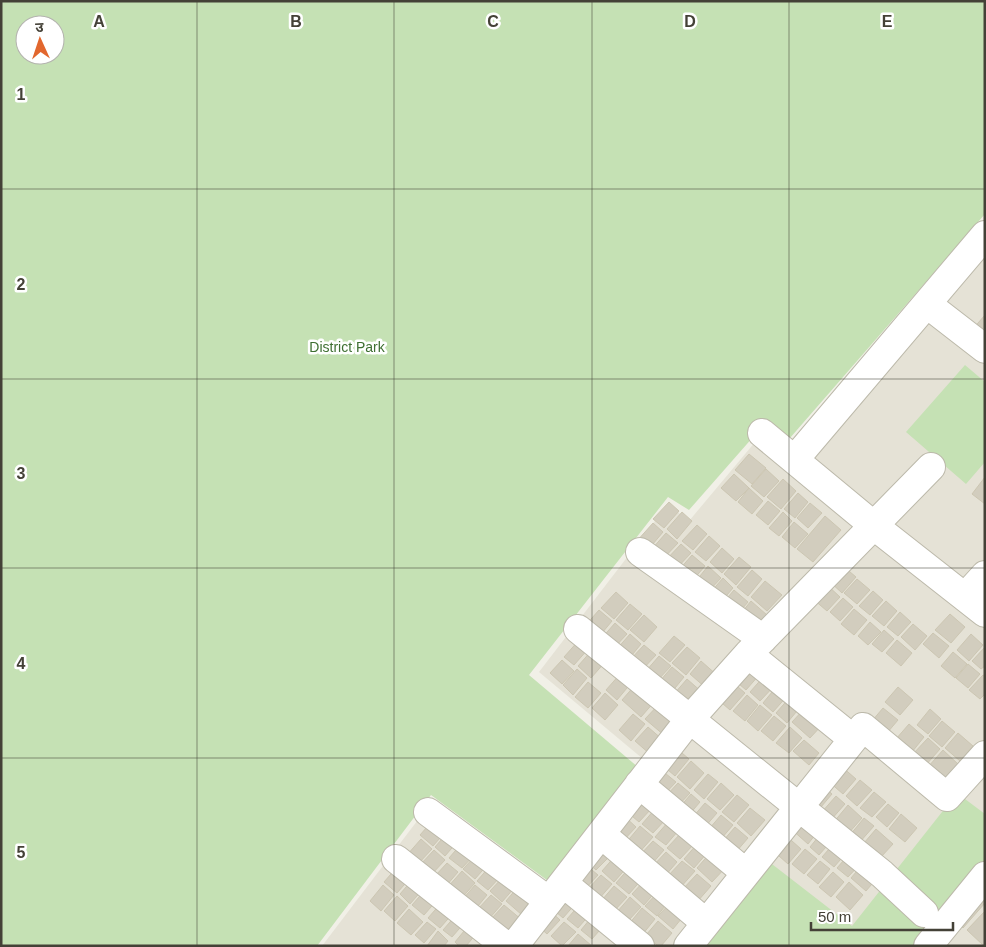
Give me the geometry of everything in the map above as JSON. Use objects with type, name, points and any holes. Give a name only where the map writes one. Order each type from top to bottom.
[{"type":"street","points":[[795,459],[985,235]]},
{"type":"street","points":[[927,304],[985,349]]},
{"type":"street","points":[[762,433],[873,526],[975,605],[985,575]]},
{"type":"street","points":[[514,946],[689,720],[756,647],[931,467]]},
{"type":"street","points":[[640,552],[756,647],[853,739]]},
{"type":"street","points":[[578,629],[882,874],[924,913]]},
{"type":"street","points":[[688,946],[863,727],[947,797],[985,755]]},
{"type":"street","points":[[639,784],[746,873]]},
{"type":"street","points":[[428,812],[640,946]]},
{"type":"street","points":[[601,834],[706,923]]},
{"type":"street","points":[[396,859],[506,946]]},
{"type":"street","points":[[934,943],[985,876]]},
{"type":"shaded area","points":[[985,222],[985,946],[322,946],[430,804],[555,895],[655,769],[539,672],[668,504],[689,521],[761,435],[785,452]]},
{"type":"green space","name":"District Park","points":[[1,1],[985,1],[985,214],[783,446],[761,428],[689,510],[668,497],[529,675],[645,773],[555,886],[431,795],[317,946],[1,946]]},
{"type":"green space","points":[[965,365],[985,382],[985,462],[966,484],[906,432]]},
{"type":"green space","points":[[957,793],[985,814],[985,860],[918,946],[702,946],[768,861],[852,926]]},
{"type":"building","points":[[985,315],[985,342],[971,331]]},
{"type":"building","points":[[749,454],[766,468],[752,484],[735,470]]},
{"type":"building","points":[[766,469],[779,481],[764,497],[751,486]]},
{"type":"building","points":[[734,474],[749,488],[736,501],[721,488]]},
{"type":"building","points":[[985,477],[985,504],[972,494]]},
{"type":"building","points":[[783,479],[796,491],[781,509],[767,497]]},
{"type":"building","points":[[749,488],[763,501],[752,514],[738,502]]},
{"type":"building","points":[[798,493],[808,502],[795,518],[784,509]]},
{"type":"building","points":[[768,501],[780,511],[768,525],[756,515]]},
{"type":"building","points":[[669,502],[679,511],[664,528],[653,519]]},
{"type":"building","points":[[810,503],[822,513],[808,528],[797,518]]},
{"type":"building","points":[[682,512],[692,521],[677,539],[667,529]]},
{"type":"building","points":[[783,512],[792,521],[779,536],[769,528]]},
{"type":"building","points":[[825,516],[841,530],[813,562],[797,549]]},
{"type":"building","points":[[794,522],[808,534],[795,548],[782,537]]},
{"type":"building","points":[[653,523],[663,532],[647,551],[636,542]]},
{"type":"building","points":[[697,525],[707,534],[693,550],[682,541]]},
{"type":"building","points":[[666,533],[678,543],[662,560],[651,550]]},
{"type":"building","points":[[709,536],[720,546],[706,561],[695,552]]},
{"type":"building","points":[[681,544],[691,553],[675,570],[665,561]]},
{"type":"building","points":[[722,548],[734,559],[722,573],[710,562]]},
{"type":"building","points":[[692,555],[705,566],[692,581],[679,570]]},
{"type":"building","points":[[739,557],[751,567],[736,585],[724,574]]},
{"type":"building","points":[[708,566],[721,578],[708,592],[696,581]]},
{"type":"building","points":[[843,566],[856,577],[842,593],[829,581]]},
{"type":"building","points":[[752,570],[762,579],[748,596],[737,587]]},
{"type":"building","points":[[723,578],[733,588],[721,602],[710,593]]},
{"type":"building","points":[[857,579],[870,590],[857,604],[844,593]]},
{"type":"building","points":[[765,581],[782,595],[767,611],[751,597]]},
{"type":"building","points":[[826,584],[840,597],[827,611],[813,599]]},
{"type":"building","points":[[734,590],[748,602],[737,615],[723,603]]},
{"type":"building","points":[[873,591],[883,600],[870,615],[859,606]]},
{"type":"building","points":[[616,592],[628,603],[614,619],[601,608]]},
{"type":"building","points":[[843,598],[853,607],[840,621],[830,612]]},
{"type":"building","points":[[751,601],[767,615],[754,630],[738,617]]},
{"type":"building","points":[[886,601],[897,611],[884,626],[872,616]]},
{"type":"building","points":[[630,604],[642,614],[628,630],[616,620]]},
{"type":"building","points":[[854,609],[867,620],[854,635],[841,624]]},
{"type":"building","points":[[599,610],[612,621],[597,639],[584,627]]},
{"type":"building","points":[[900,612],[911,622],[898,636],[887,627]]},
{"type":"building","points":[[950,614],[965,627],[951,643],[935,630]]},
{"type":"building","points":[[644,615],[657,627],[644,642],[630,630]]},
{"type":"building","points":[[870,622],[881,632],[868,645],[858,636]]},
{"type":"building","points":[[615,623],[627,634],[613,649],[601,639]]},
{"type":"building","points":[[913,624],[927,636],[915,650],[901,637]]},
{"type":"building","points":[[884,630],[894,639],[882,652],[872,644]]},
{"type":"building","points":[[933,633],[949,646],[939,658],[923,644]]},
{"type":"building","points":[[630,634],[641,644],[628,660],[616,650]]},
{"type":"building","points":[[971,634],[983,645],[969,661],[957,650]]},
{"type":"building","points":[[674,636],[685,645],[670,662],[659,653]]},
{"type":"building","points":[[580,639],[589,648],[574,665],[564,657]]},
{"type":"building","points":[[897,640],[912,653],[901,666],[886,653]]},
{"type":"building","points":[[644,645],[656,655],[641,671],[629,661]]},
{"type":"building","points":[[687,647],[700,658],[686,675],[672,663]]},
{"type":"building","points":[[985,647],[985,666],[981,669],[972,661]]},
{"type":"building","points":[[593,649],[606,661],[591,678],[578,666]]},
{"type":"building","points":[[953,652],[967,664],[955,678],[941,666]]},
{"type":"building","points":[[659,656],[671,666],[657,681],[646,671]]},
{"type":"building","points":[[562,660],[574,671],[562,684],[550,673]]},
{"type":"building","points":[[701,661],[718,676],[707,689],[690,674]]},
{"type":"building","points":[[745,662],[760,674],[746,690],[732,678]]},
{"type":"building","points":[[968,664],[980,674],[968,688],[956,678]]},
{"type":"building","points":[[672,667],[684,677],[671,693],[659,682]]},
{"type":"building","points":[[577,669],[587,678],[573,695],[563,685]]},
{"type":"building","points":[[621,673],[632,682],[617,700],[606,690]]},
{"type":"building","points":[[765,675],[776,684],[760,701],[750,692]]},
{"type":"building","points":[[983,675],[985,676],[985,694],[980,699],[969,690]]},
{"type":"building","points":[[687,679],[703,693],[690,708],[674,694]]},
{"type":"building","points":[[730,680],[745,693],[730,710],[715,697]]},
{"type":"building","points":[[588,682],[601,693],[588,708],[575,697]]},
{"type":"building","points":[[636,684],[655,701],[641,717],[622,700]]},
{"type":"building","points":[[777,686],[788,695],[773,712],[763,703]]},
{"type":"building","points":[[898,687],[913,700],[900,715],[885,702]]},
{"type":"building","points":[[605,693],[618,705],[605,720],[592,708]]},
{"type":"building","points":[[747,695],[758,705],[745,721],[733,711]]},
{"type":"building","points":[[791,696],[802,705],[787,723],[776,713]]},
{"type":"building","points":[[661,702],[680,719],[665,736],[645,719]]},
{"type":"building","points":[[760,705],[772,715],[758,731],[747,721]]},
{"type":"building","points":[[805,708],[823,724],[810,738],[792,722]]},
{"type":"building","points":[[883,708],[898,720],[887,733],[872,721]]},
{"type":"building","points":[[930,709],[941,719],[928,734],[917,725]]},
{"type":"building","points":[[633,714],[645,724],[631,741],[619,730]]},
{"type":"building","points":[[774,716],[786,726],[773,741],[761,731]]},
{"type":"building","points":[[942,721],[955,732],[942,747],[929,736]]},
{"type":"building","points":[[909,724],[924,737],[912,752],[896,739]]},
{"type":"building","points":[[648,727],[663,740],[651,755],[635,741]]},
{"type":"building","points":[[790,727],[802,738],[789,753],[776,743]]},
{"type":"building","points":[[958,733],[973,746],[960,761],[945,748]]},
{"type":"building","points":[[928,738],[940,749],[925,766],[912,755]]},
{"type":"building","points":[[804,740],[819,753],[809,765],[793,751]]},
{"type":"building","points":[[675,747],[689,759],[675,776],[660,763]]},
{"type":"building","points":[[943,750],[958,764],[943,781],[928,767]]},
{"type":"building","points":[[691,761],[704,773],[690,789],[677,777]]},
{"type":"building","points":[[841,766],[856,779],[843,794],[828,781]]},
{"type":"building","points":[[660,769],[676,782],[662,797],[648,784]]},
{"type":"building","points":[[708,774],[718,782],[704,799],[694,790]]},
{"type":"building","points":[[860,780],[872,790],[857,806],[846,796]]},
{"type":"building","points":[[678,783],[690,793],[677,807],[665,797]]},
{"type":"building","points":[[721,783],[734,795],[720,810],[707,799]]},
{"type":"building","points":[[821,784],[832,794],[821,807],[809,797]]},
{"type":"building","points":[[874,792],[886,802],[872,817],[860,808]]},
{"type":"building","points":[[691,794],[700,802],[688,816],[679,808]]},
{"type":"building","points":[[737,795],[749,805],[734,822],[722,812]]},
{"type":"building","points":[[836,796],[845,804],[830,821],[821,813]]},
{"type":"building","points":[[639,797],[651,809],[639,822],[626,811]]},
{"type":"building","points":[[705,803],[717,813],[704,828],[692,818]]},
{"type":"building","points":[[888,804],[899,813],[887,827],[876,817]]},
{"type":"building","points":[[848,805],[862,818],[847,835],[833,823]]},
{"type":"building","points":[[750,808],[765,820],[751,836],[737,823]]},
{"type":"building","points":[[655,809],[666,819],[653,833],[642,824]]},
{"type":"building","points":[[901,814],[917,828],[905,842],[889,829]]},
{"type":"building","points":[[721,815],[733,825],[721,839],[709,829]]},
{"type":"building","points":[[802,815],[819,830],[808,844],[790,828]]},
{"type":"building","points":[[624,816],[636,827],[623,841],[611,831]]},
{"type":"building","points":[[864,818],[874,826],[859,843],[850,835]]},
{"type":"building","points":[[434,819],[447,830],[433,846],[420,835]]},
{"type":"building","points":[[668,822],[678,831],[666,845],[655,837]]},
{"type":"building","points":[[640,826],[653,837],[637,855],[625,844]]},
{"type":"building","points":[[735,827],[748,838],[736,852],[723,841]]},
{"type":"building","points":[[876,829],[893,844],[881,857],[864,843]]},
{"type":"building","points":[[823,831],[833,839],[819,855],[810,847]]},
{"type":"building","points":[[448,832],[458,841],[445,856],[435,847]]},
{"type":"building","points":[[681,833],[694,844],[680,859],[667,848]]},
{"type":"building","points":[[783,833],[801,849],[788,864],[770,848]]},
{"type":"building","points":[[421,839],[432,849],[418,864],[407,855]]},
{"type":"building","points":[[653,841],[664,850],[651,865],[640,855]]},
{"type":"building","points":[[836,841],[847,852],[834,867],[822,857]]},
{"type":"building","points":[[462,843],[475,854],[462,868],[449,858]]},
{"type":"building","points":[[698,843],[708,852],[694,868],[684,859]]},
{"type":"building","points":[[600,846],[611,855],[596,870],[586,861]]},
{"type":"building","points":[[805,849],[817,859],[804,874],[792,864]]},
{"type":"building","points":[[434,850],[445,860],[431,875],[420,865]]},
{"type":"building","points":[[666,852],[677,862],[665,876],[653,866]]},
{"type":"building","points":[[711,852],[727,866],[712,882],[697,868]]},
{"type":"building","points":[[850,853],[861,863],[848,877],[837,868]]},
{"type":"building","points":[[477,854],[488,864],[475,879],[463,869]]},
{"type":"building","points":[[616,855],[629,865],[614,882],[602,871]]},
{"type":"building","points":[[682,861],[695,871],[680,888],[667,877]]},
{"type":"building","points":[[820,861],[830,869],[818,884],[807,875]]},
{"type":"building","points":[[447,863],[458,872],[446,886],[435,876]]},
{"type":"building","points":[[586,865],[598,875],[587,887],[576,876]]},
{"type":"building","points":[[862,865],[877,878],[866,891],[851,878]]},
{"type":"building","points":[[398,866],[411,877],[397,893],[384,882]]},
{"type":"building","points":[[490,866],[501,876],[488,890],[477,881]]},
{"type":"building","points":[[630,867],[643,878],[629,894],[616,883]]},
{"type":"building","points":[[462,871],[475,883],[460,900],[447,888]]},
{"type":"building","points":[[833,872],[844,882],[831,897],[819,887]]},
{"type":"building","points":[[697,874],[711,886],[697,902],[682,890]]},
{"type":"building","points":[[601,875],[612,884],[598,900],[587,890]]},
{"type":"building","points":[[503,877],[515,887],[502,902],[490,891]]},
{"type":"building","points":[[413,879],[424,888],[410,904],[400,894]]},
{"type":"building","points":[[645,880],[657,890],[644,905],[632,894]]},
{"type":"building","points":[[849,882],[863,895],[850,910],[836,897]]},
{"type":"building","points":[[383,885],[394,895],[381,911],[370,901]]},
{"type":"building","points":[[475,885],[487,895],[474,911],[462,900]]},
{"type":"building","points":[[614,886],[627,897],[614,911],[602,900]]},
{"type":"building","points":[[517,888],[533,902],[522,915],[506,901]]},
{"type":"building","points":[[426,889],[438,899],[424,915],[412,905]]},
{"type":"building","points":[[563,890],[577,902],[563,918],[549,906]]},
{"type":"building","points":[[659,891],[670,900],[657,916],[645,906]]},
{"type":"building","points":[[491,895],[502,904],[488,920],[477,910]]},
{"type":"building","points":[[397,896],[408,906],[395,921],[384,911]]},
{"type":"building","points":[[985,896],[985,903],[963,928],[954,919]]},
{"type":"building","points":[[630,897],[641,907],[628,921],[617,912]]},
{"type":"building","points":[[672,901],[686,913],[673,929],[658,916]]},
{"type":"building","points":[[442,902],[454,912],[440,928],[428,918]]},
{"type":"building","points":[[581,903],[591,913],[578,928],[567,919]]},
{"type":"building","points":[[504,905],[522,920],[509,935],[491,919]]},
{"type":"building","points":[[642,908],[655,919],[642,935],[629,924]]},
{"type":"building","points":[[409,909],[423,922],[411,935],[397,923]]},
{"type":"building","points":[[548,909],[560,920],[547,934],[535,923]]},
{"type":"building","points":[[985,911],[985,946],[984,946],[967,930]]},
{"type":"building","points":[[595,913],[606,923],[592,939],[581,930]]},
{"type":"building","points":[[457,914],[466,921],[452,937],[443,930]]},
{"type":"building","points":[[658,921],[672,933],[661,946],[658,946],[646,935]]},
{"type":"building","points":[[427,922],[436,929],[424,943],[415,935]]},
{"type":"building","points":[[564,922],[576,932],[562,946],[551,936]]},
{"type":"building","points":[[469,925],[477,933],[466,946],[459,946],[455,942]]},
{"type":"building","points":[[438,931],[448,941],[444,946],[427,946]]},
{"type":"building","points":[[578,934],[592,946],[568,946]]}]
